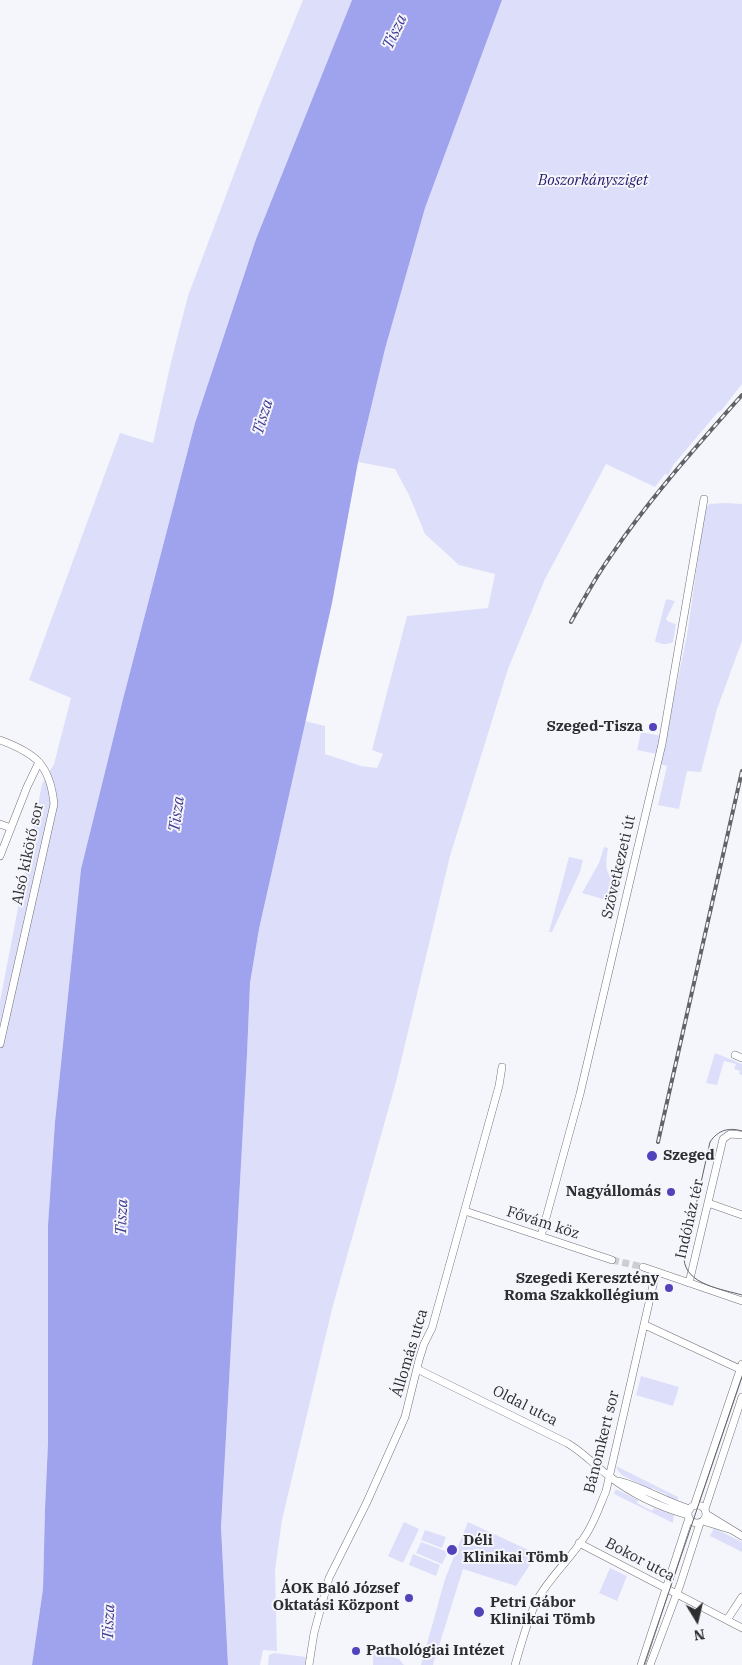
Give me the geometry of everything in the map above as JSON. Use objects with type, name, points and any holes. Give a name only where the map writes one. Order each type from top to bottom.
[{"type":"street","name":"Szövetkezeti út","points":[[542,1236],[580,1094],[662,744],[704,499]]},
{"type":"street","name":"Alsó kikötő sor","points":[[0,740],[24,750],[39,762],[50,780],[54,804],[0,1044]]},
{"type":"street","points":[[0,856],[39,762]]},
{"type":"street","points":[[0,824],[11,828]]},
{"type":"street","name":"Állomás utca","points":[[309,1665],[314,1633],[330,1578],[405,1418],[424,1344],[432,1328],[465,1211],[499,1086],[502,1067]]},
{"type":"street","name":"Indóház tér","points":[[689,1284],[722,1143],[728,1134],[742,1135]]},
{"type":"street","points":[[708,1203],[742,1215]]},
{"type":"street","name":"Fővám köz","points":[[465,1211],[612,1260]]},
{"type":"street","points":[[643,1267],[742,1302]]},
{"type":"street","name":"Bánomkert sor","points":[[515,1665],[536,1602],[586,1535],[611,1478],[656,1272]]},
{"type":"street","points":[[641,1665],[690,1512],[741,1367],[644,1326]]},
{"type":"street","name":"Oldal utca","points":[[417,1369],[567,1443],[622,1485],[663,1506],[690,1512]]},
{"type":"street","points":[[650,1665],[706,1511],[742,1397]]},
{"type":"street","points":[[596,1466],[606,1466],[613,1463]]},
{"type":"street","name":"Oldal utca","points":[[611,1478],[629,1483],[690,1512]]},
{"type":"street","points":[[606,1491],[614,1486],[622,1485]]},
{"type":"street","points":[[690,1512],[700,1506],[742,1536]]},
{"type":"street","points":[[690,1512],[694,1523],[701,1522],[732,1530]]},
{"type":"street","name":"Bokor utca","points":[[579,1544],[742,1628]]},
{"type":"street","points":[[727,1620],[742,1597]]},
{"type":"green space","points":[[303,0],[352,0],[256,239],[195,423],[81,869],[55,1122],[48,1225],[48,1443],[43,1589],[32,1665],[0,1665],[0,1001],[42,784],[54,764],[71,698],[29,680],[120,433],[153,443],[188,296],[260,105]]},
{"type":"green space","name":"Boszorkánysziget","points":[[502,0],[742,0],[742,384],[674,464],[668,475],[665,474],[655,487],[606,464],[545,579],[508,669],[450,856],[396,1082],[332,1309],[282,1520],[275,1570],[277,1651],[263,1650],[260,1665],[228,1665],[221,1527],[250,983],[259,929],[305,721],[325,726],[325,754],[361,766],[377,768],[383,754],[372,750],[407,616],[488,608],[495,574],[459,565],[425,534],[409,495],[395,469],[358,462],[385,349],[425,208]]},
{"type":"green space","points":[[709,504],[742,504],[742,641],[717,709],[701,772],[687,771],[679,809],[658,805],[667,766],[660,764],[687,635],[705,510]]},
{"type":"green space","points":[[666,599],[675,601],[666,619],[676,624],[673,642],[664,644],[655,641]]},
{"type":"green space","points":[[641,732],[661,736],[657,754],[637,750]]},
{"type":"green space","points":[[604,847],[608,848],[606,862],[608,873],[620,889],[616,903],[582,893],[599,863]]},
{"type":"green space","points":[[569,857],[583,860],[580,872],[552,932],[549,932]]},
{"type":"green space","points":[[715,1053],[742,1064],[742,1075],[739,1074],[740,1071],[734,1069],[736,1064],[724,1061],[717,1085],[706,1083]]},
{"type":"green space","points":[[641,1376],[679,1387],[673,1406],[636,1395]]},
{"type":"green space","points":[[616,1466],[678,1497],[678,1500],[666,1497],[667,1495],[652,1488],[651,1490],[622,1475]]},
{"type":"green space","points":[[615,1490],[638,1500],[637,1503],[652,1511],[654,1508],[674,1515],[673,1523],[614,1494]]},
{"type":"green space","points":[[404,1522],[419,1529],[403,1563],[388,1556]]},
{"type":"green space","points":[[468,1522],[537,1554],[516,1586],[463,1569],[433,1665],[421,1665],[445,1579]]},
{"type":"green space","points":[[714,1528],[742,1542],[742,1552],[710,1536]]},
{"type":"green space","points":[[425,1530],[446,1537],[442,1548],[421,1540]]},
{"type":"green space","points":[[421,1542],[448,1552],[442,1564],[416,1553]]},
{"type":"green space","points":[[413,1554],[440,1565],[436,1576],[409,1565]]},
{"type":"green space","points":[[610,1568],[627,1576],[617,1601],[599,1593]]},
{"type":"green space","points":[[373,1651],[399,1659],[404,1665],[373,1665]]},
{"type":"green space","points":[[274,1653],[306,1657],[305,1665],[268,1665],[269,1655]]},
{"type":"water","name":"Tisza","points":[[352,0],[502,0],[425,208],[385,349],[358,462],[332,603],[259,929],[250,983],[221,1527],[228,1665],[32,1665],[43,1589],[48,1443],[48,1225],[55,1122],[81,869],[195,423],[256,239]]},
{"type":"tunnel","points":[[612,1260],[643,1267]]},
{"type":"tram line","points":[[742,1131],[724,1130],[710,1142],[684,1259],[686,1268],[698,1280],[715,1288],[742,1295]]},
{"type":"tram line","points":[[644,1665],[742,1377]]},
{"type":"railway","points":[[571,622],[599,573],[625,536],[673,474],[742,395]]},
{"type":"railway","points":[[658,1142],[742,771]]},
{"type":"place","name":"Szeged-Tisza","points":[[653,727]]},
{"type":"place","name":"Szeged","points":[[652,1156]]},
{"type":"place","name":"Nagyállomás","points":[[671,1192]]},
{"type":"place","name":"Szegedi Keresztény Roma Szakkollégium","points":[[669,1288]]},
{"type":"place","name":"Déli Klinikai Tömb","points":[[452,1550]]},
{"type":"place","name":"ÁOK Baló József Oktatási Központ","points":[[409,1598]]},
{"type":"place","name":"Petri Gábor Klinikai Tömb","points":[[479,1612]]},
{"type":"place","name":"Pathológiai Intézet","points":[[356,1651]]}]
